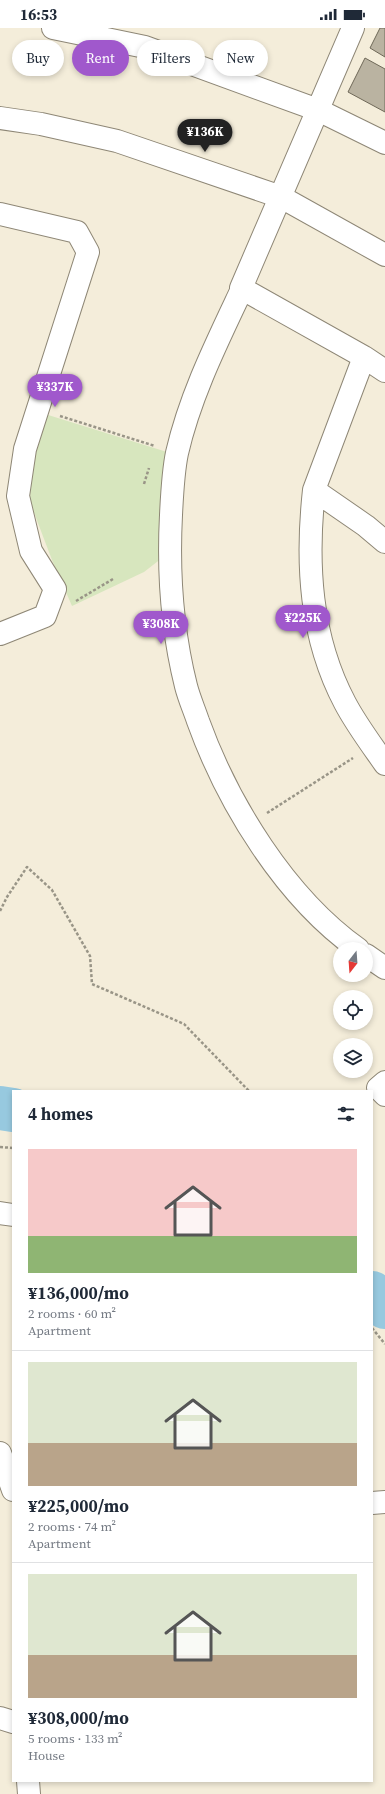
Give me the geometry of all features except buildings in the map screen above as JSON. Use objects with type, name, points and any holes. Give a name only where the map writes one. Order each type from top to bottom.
[{"type":"street","points":[[53,28],[145,46],[318,110],[385,143]]},
{"type":"street","points":[[348,942],[289,883],[280,872],[251,828],[227,787],[205,741],[186,688],[171,597],[169,549],[177,454],[192,404],[353,28]]},
{"type":"street","points":[[0,118],[41,124],[117,141],[281,197],[385,255]]},
{"type":"street","points":[[0,214],[77,232],[88,252],[25,449],[18,496],[31,551],[55,589],[45,616],[0,634]]},
{"type":"street","points":[[242,289],[364,357],[385,371]]},
{"type":"street","points":[[364,357],[314,490],[310,526],[310,575],[316,622],[327,664],[345,703],[385,764]]},
{"type":"street","points":[[314,490],[366,526],[385,542]]},
{"type":"street","points":[[373,960],[385,968]]},
{"type":"street","points":[[385,1082],[378,1088],[385,1095]]},
{"type":"street","points":[[0,1213],[12,1215]]},
{"type":"street","points":[[0,1453],[12,1487]]},
{"type":"street","points":[[373,1502],[385,1502]]},
{"type":"street","points":[[0,1718],[12,1722]]},
{"type":"street","points":[[28,1782],[30,1794]]},
{"type":"path","points":[[37,409],[151,445]]},
{"type":"path","points":[[74,602],[113,579]]},
{"type":"path","points":[[265,814],[372,746]]},
{"type":"path","points":[[0,911],[7,897],[27,867],[52,890],[90,956],[92,984],[184,1024],[248,1090]]},
{"type":"path","points":[[0,1147],[12,1148]]},
{"type":"path","points":[[373,1329],[385,1344]]},
{"type":"green space","points":[[45,414],[167,452],[162,558],[144,572],[72,606],[52,560],[30,502],[31,468]]},
{"type":"waterway","points":[[0,1108],[12,1110]]},
{"type":"waterway","points":[[373,1294],[385,1307]]}]
